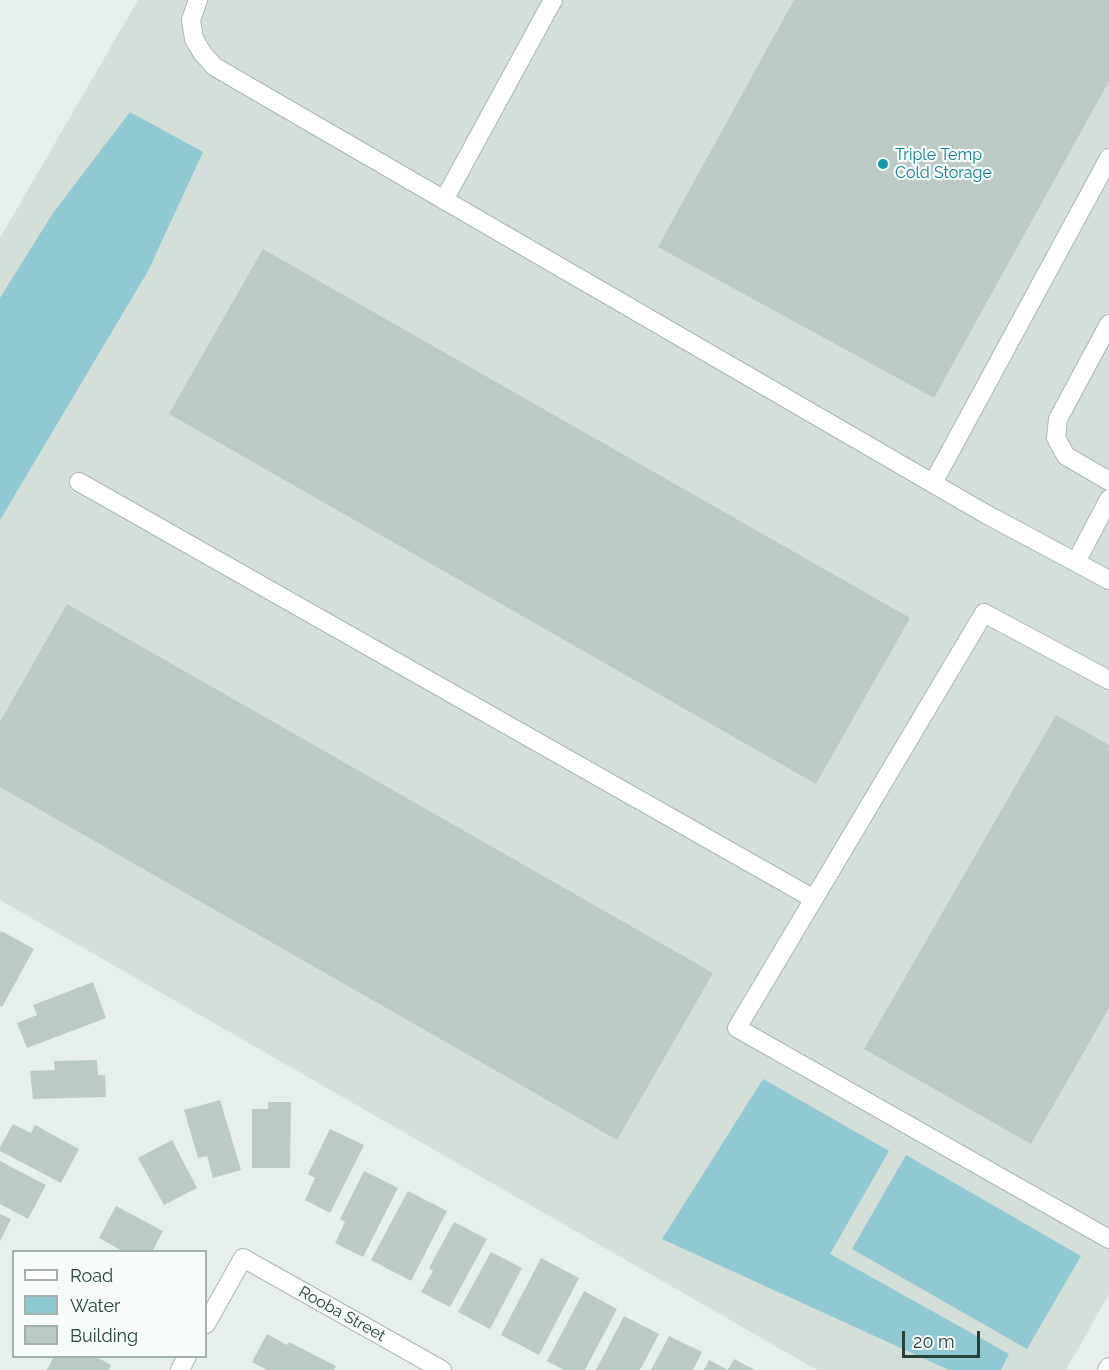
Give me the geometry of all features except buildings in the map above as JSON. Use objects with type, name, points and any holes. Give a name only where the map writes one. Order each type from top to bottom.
[{"type":"street","points":[[198,0],[190,20],[194,39],[215,68],[984,513],[1109,580]]},
{"type":"street","points":[[444,200],[553,0]]},
{"type":"street","points":[[933,483],[1109,158]]},
{"type":"street","points":[[1109,324],[1058,419],[1056,438],[1066,456],[1109,481]]},
{"type":"street","points":[[79,482],[814,898]]},
{"type":"street","points":[[1076,562],[1109,499]]},
{"type":"street","points":[[1109,680],[984,613],[737,1028],[1109,1239]]},
{"type":"street","name":"Rooba Street","points":[[207,1322],[243,1258],[442,1370]]},
{"type":"shaded area","points":[[138,0],[1109,0],[1109,1294],[1066,1370],[817,1370],[0,900],[0,238]]},
{"type":"water","points":[[130,112],[203,152],[148,271],[0,520],[0,298],[53,213]]},
{"type":"water","points":[[763,1079],[889,1151],[830,1254],[1009,1354],[1001,1370],[949,1370],[662,1239]]},
{"type":"water","points":[[906,1155],[1081,1256],[1027,1349],[852,1249]]},
{"type":"place","name":"Triple Temp Cold Storage","points":[[883,164]]}]
